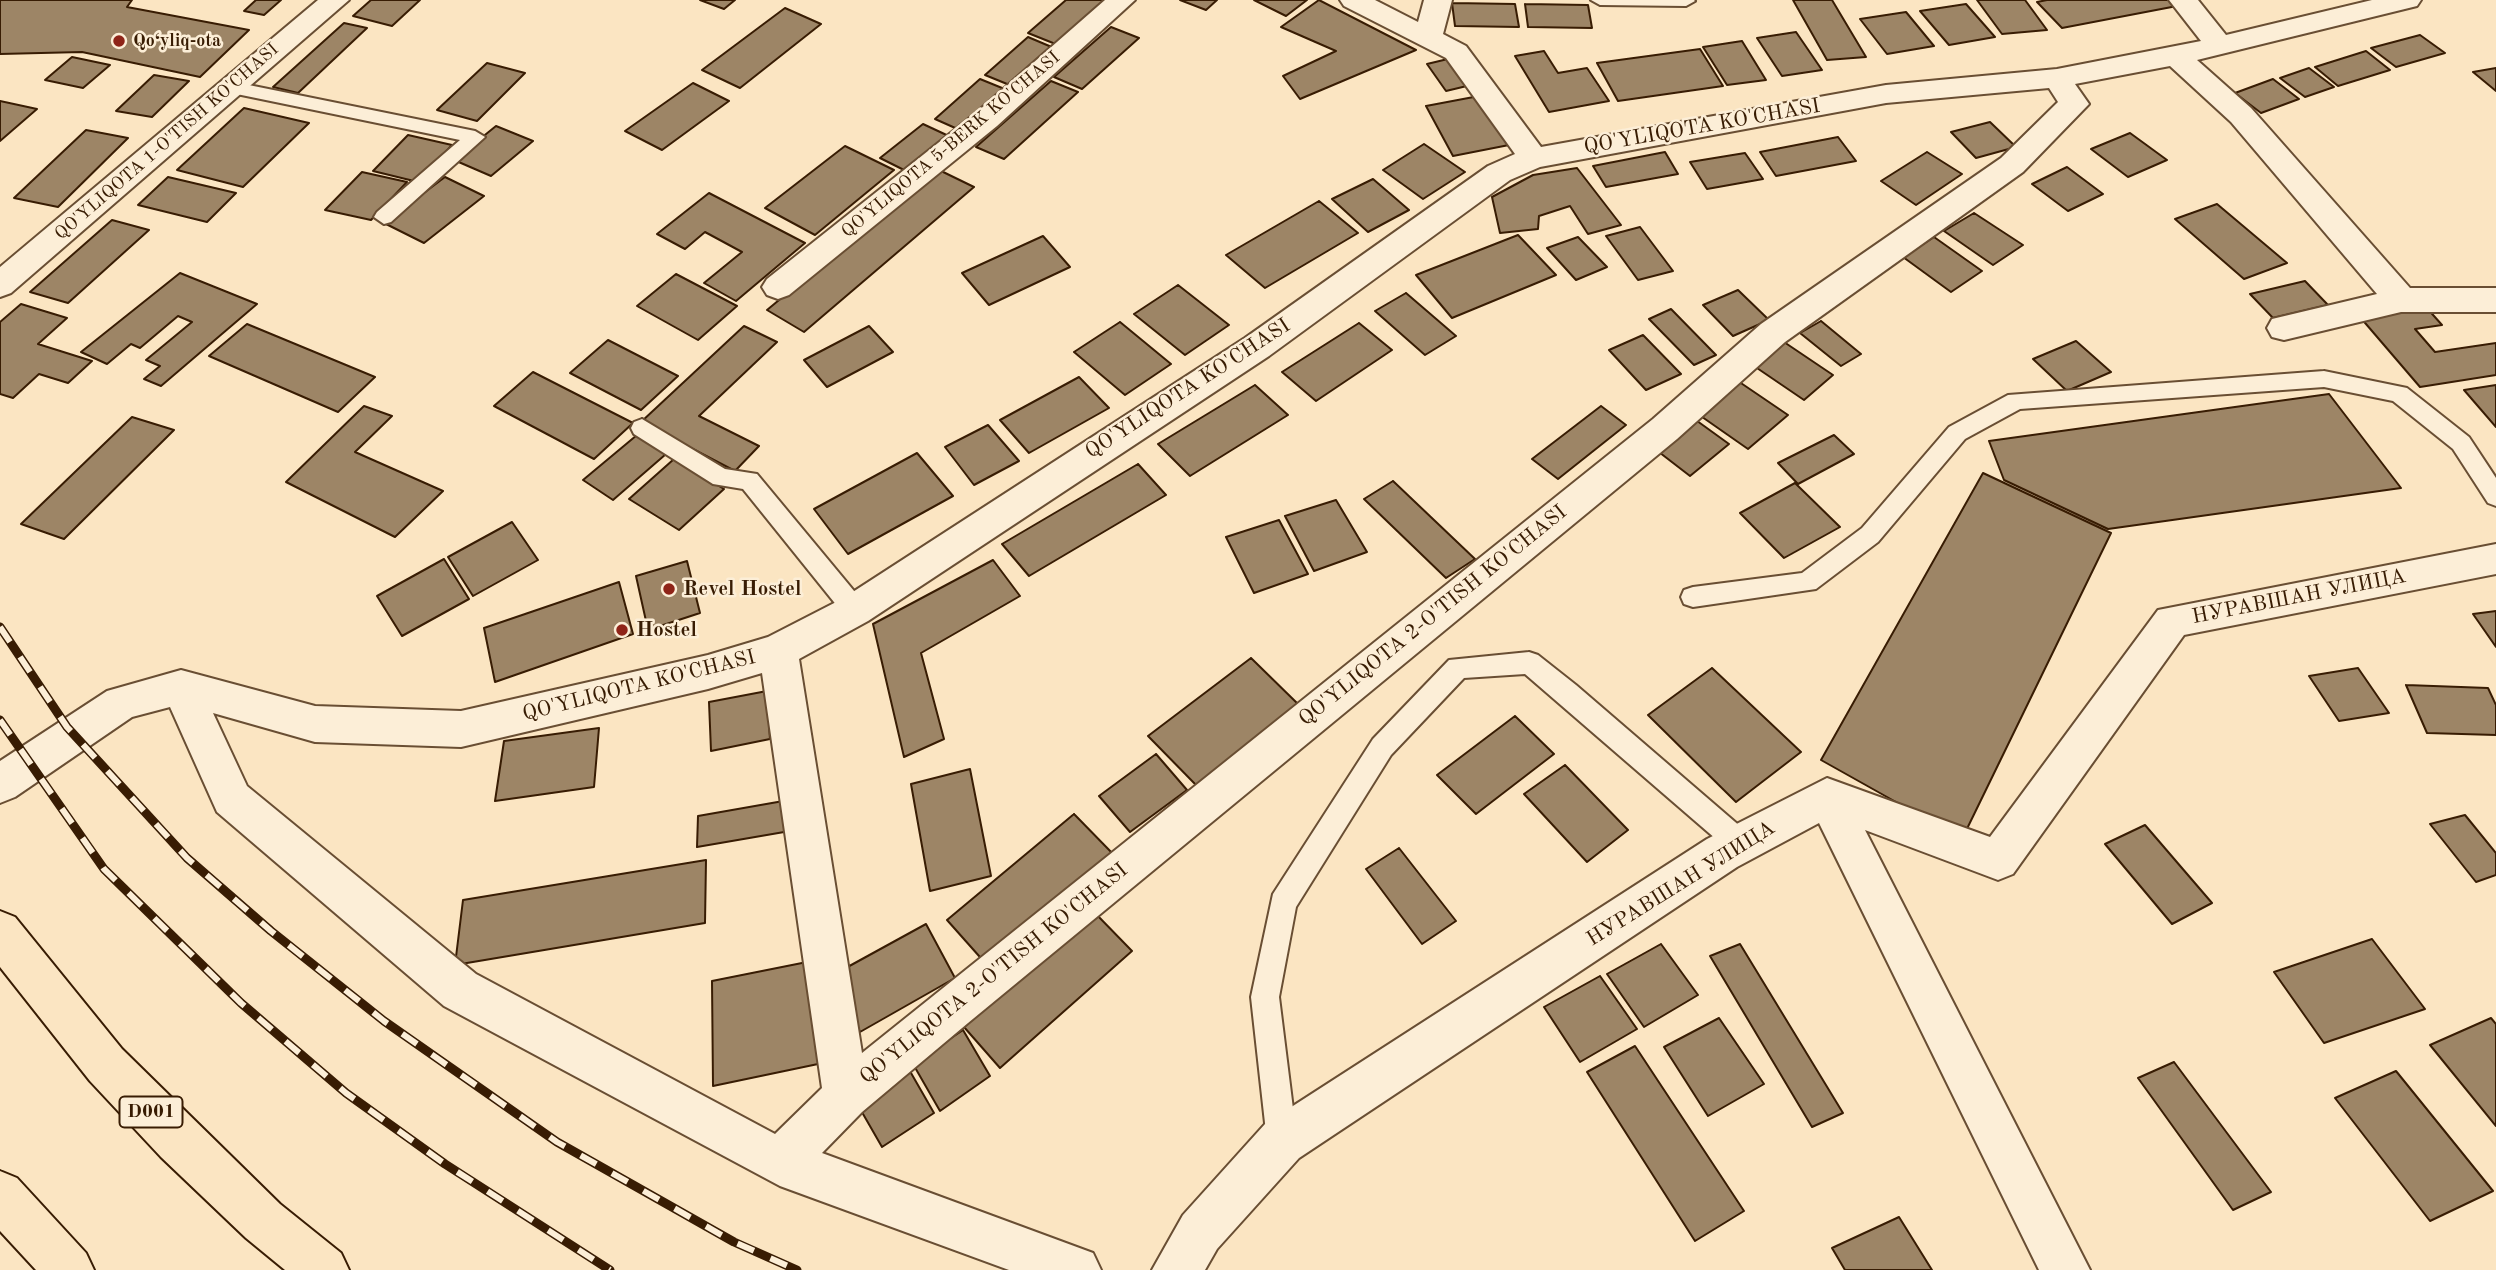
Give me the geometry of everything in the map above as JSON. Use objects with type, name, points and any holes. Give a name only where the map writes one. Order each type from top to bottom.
[{"type":"highway","name":"D001","points":[[0,932],[106,1065],[178,1140],[263,1221],[324,1270]]},
{"type":"highway","points":[[0,1195],[69,1270]]},
{"type":"street","name":"QO'YLIQOTA 1-O'TISH KO'CHASI","points":[[0,285],[229,87],[335,0]]},
{"type":"street","name":"QO'YLIQOTA 5-BERK KO'CHASI","points":[[778,287],[987,119],[1121,0]]},
{"type":"street","points":[[1354,0],[1456,52],[1474,72],[1533,158]]},
{"type":"street","points":[[1428,36],[1438,0]]},
{"type":"street","points":[[2183,0],[2218,43]]},
{"type":"street","name":"QO'YLIQOTA KO'CHASI","points":[[0,784],[121,702],[181,687],[315,724],[461,729],[708,672],[779,651],[855,610],[1257,346],[1499,173],[1533,158],[1886,94],[2057,78],[2176,56],[2218,43],[2392,2]]},
{"type":"street","points":[[2176,56],[2241,115],[2401,300]]},
{"type":"street","name":"QO'YLIQOTA 2-O'TISH KO'CHASI","points":[[780,1162],[846,1096],[1665,429],[1773,333],[2012,165],[2074,104],[2057,78]]},
{"type":"street","points":[[2284,328],[2401,300],[2496,300]]},
{"type":"street","name":"НУРАВШАН УЛИЦА","points":[[1177,1270],[1200,1233],[1282,1141],[1740,843],[1827,797],[1998,860],[2172,621],[2496,559]]},
{"type":"street","points":[[779,651],[846,1096]]},
{"type":"street","points":[[181,687],[232,799],[460,990],[780,1162],[1076,1270]]},
{"type":"street","points":[[1827,797],[2065,1270]]},
{"type":"lane","points":[[1600,0],[1686,1]]},
{"type":"lane","points":[[229,87],[475,137],[384,217]]},
{"type":"lane","points":[[1692,597],[1808,582],[1870,535],[1957,433],[2016,401],[2324,379],[2399,394],[2461,443],[2496,497]]},
{"type":"lane","points":[[642,428],[721,478],[749,480],[855,610]]},
{"type":"lane","points":[[1282,1141],[1265,998],[1283,903],[1382,747],[1458,668],[1528,663],[1567,693],[1740,843]]},
{"type":"building","name":"Qo‘yliq-ota","points":[[0,0],[132,0],[127,7],[249,30],[200,77],[82,52],[0,54]]},
{"type":"building","points":[[256,0],[281,0],[264,15],[244,11]]},
{"type":"building","points":[[371,0],[420,0],[392,26],[353,16]]},
{"type":"building","points":[[700,0],[735,0],[724,9]]},
{"type":"building","points":[[1066,0],[1107,0],[1058,45],[1028,33]]},
{"type":"building","points":[[1180,0],[1217,0],[1206,10]]},
{"type":"building","points":[[1254,0],[1307,0],[1286,16]]},
{"type":"building","points":[[1319,0],[1416,50],[1300,99],[1283,76],[1336,51],[1281,27]]},
{"type":"building","points":[[1793,0],[1832,0],[1866,57],[1827,60]]},
{"type":"building","points":[[1977,0],[2025,0],[2047,30],[2002,34]]},
{"type":"building","points":[[2170,0],[2177,6],[2062,28],[2037,2]]},
{"type":"building","points":[[1452,3],[1515,4],[1519,27],[1455,26]]},
{"type":"building","points":[[1525,4],[1588,5],[1592,28],[1528,27]]},
{"type":"building","points":[[1966,4],[1995,37],[1949,45],[1920,11]]},
{"type":"building","points":[[785,8],[821,24],[740,88],[702,70]]},
{"type":"building","points":[[1906,12],[1934,46],[1887,54],[1860,19]]},
{"type":"building","points":[[344,23],[367,28],[298,93],[273,87]]},
{"type":"building","points":[[1111,27],[1139,38],[1082,89],[1054,77]]},
{"type":"building","points":[[1796,32],[1822,70],[1782,76],[1757,38]]},
{"type":"building","points":[[2420,35],[2445,53],[2396,67],[2371,48]]},
{"type":"building","points":[[1028,37],[1054,48],[1012,86],[985,75]]},
{"type":"building","points":[[1742,41],[1766,80],[1727,85],[1703,47]]},
{"type":"building","points":[[1700,49],[1723,86],[1618,101],[1597,63]]},
{"type":"building","points":[[1544,51],[1558,73],[1587,68],[1609,101],[1549,112],[1515,56]]},
{"type":"building","points":[[2366,51],[2390,70],[2338,86],[2315,67]]},
{"type":"building","points":[[72,57],[110,65],[83,88],[45,80]]},
{"type":"building","points":[[1452,58],[1471,85],[1446,91],[1427,64]]},
{"type":"building","points":[[487,63],[525,73],[477,121],[437,110]]},
{"type":"building","points":[[2309,68],[2334,87],[2305,97],[2280,78]]},
{"type":"building","points":[[2496,68],[2496,91],[2473,72]]},
{"type":"building","points":[[154,75],[189,81],[152,117],[116,111]]},
{"type":"building","points":[[980,79],[1007,90],[962,131],[935,119]]},
{"type":"building","points":[[2273,79],[2299,99],[2261,113],[2235,93]]},
{"type":"building","points":[[1051,81],[1078,92],[1004,159],[976,147]]},
{"type":"building","points":[[693,83],[729,101],[662,150],[625,131]]},
{"type":"building","points":[[1479,96],[1509,145],[1453,156],[1426,106]]},
{"type":"building","points":[[0,101],[37,109],[0,141]]},
{"type":"building","points":[[244,108],[309,123],[243,187],[177,170]]},
{"type":"building","points":[[1990,122],[2016,147],[1976,158],[1951,132]]},
{"type":"building","points":[[923,124],[953,138],[910,173],[880,158]]},
{"type":"building","points":[[496,126],[533,141],[491,176],[454,160]]},
{"type":"building","points":[[86,130],[128,138],[58,207],[14,198]]},
{"type":"building","points":[[2130,133],[2167,160],[2128,177],[2091,149]]},
{"type":"building","points":[[408,135],[452,145],[418,182],[373,171]]},
{"type":"building","points":[[1838,137],[1856,161],[1776,176],[1760,152]]},
{"type":"building","points":[[1424,144],[1465,172],[1423,199],[1383,170]]},
{"type":"building","points":[[845,146],[894,170],[815,235],[765,208]]},
{"type":"building","points":[[1665,152],[1678,174],[1606,187],[1593,166]]},
{"type":"building","points":[[1927,152],[1962,174],[1916,205],[1881,181]]},
{"type":"building","points":[[1745,153],[1763,179],[1707,189],[1690,162]]},
{"type":"building","points":[[2067,167],[2103,194],[2068,211],[2032,184]]},
{"type":"building","points":[[1577,168],[1621,225],[1588,234],[1570,206],[1539,216],[1538,229],[1500,233],[1492,197],[1533,175]]},
{"type":"building","points":[[937,169],[974,187],[804,332],[767,310]]},
{"type":"building","points":[[362,172],[407,182],[371,220],[325,210]]},
{"type":"building","points":[[168,177],[236,193],[207,222],[138,205]]},
{"type":"building","points":[[445,177],[484,196],[424,243],[384,223]]},
{"type":"building","points":[[1373,179],[1409,210],[1368,232],[1332,199]]},
{"type":"building","points":[[709,193],[805,243],[736,301],[704,283],[742,252],[705,232],[685,249],[657,234]]},
{"type":"building","points":[[1319,201],[1358,233],[1265,288],[1226,255]]},
{"type":"building","points":[[2217,204],[2287,263],[2244,279],[2175,219]]},
{"type":"building","points":[[1974,213],[2023,245],[1993,265],[1944,231]]},
{"type":"building","points":[[112,220],[149,230],[68,303],[30,292]]},
{"type":"building","points":[[1640,227],[1673,271],[1638,280],[1606,236]]},
{"type":"building","points":[[1518,235],[1556,275],[1452,318],[1416,275]]},
{"type":"building","points":[[1043,236],[1070,267],[989,305],[962,273]]},
{"type":"building","points":[[1578,237],[1607,267],[1576,280],[1547,248]]},
{"type":"building","points":[[1934,237],[1982,271],[1951,292],[1903,257]]},
{"type":"building","points":[[180,273],[257,304],[161,386],[144,379],[160,366],[146,360],[192,322],[178,316],[140,348],[131,344],[107,364],[81,352]]},
{"type":"building","points":[[676,274],[737,306],[698,340],[637,306]]},
{"type":"building","points":[[2305,281],[2328,305],[2273,318],[2250,294]]},
{"type":"building","points":[[1178,285],[1229,325],[1185,355],[1134,314]]},
{"type":"building","points":[[1738,290],[1769,320],[1733,336],[1703,305]]},
{"type":"building","points":[[1406,293],[1456,336],[1425,355],[1375,311]]},
{"type":"building","points":[[21,304],[67,318],[38,344],[92,361],[68,383],[39,374],[13,398],[0,394],[0,322]]},
{"type":"building","points":[[2426,307],[2442,325],[2415,329],[2435,352],[2496,343],[2496,375],[2420,387],[2360,317]]},
{"type":"building","points":[[1671,309],[1716,355],[1694,365],[1649,319]]},
{"type":"building","points":[[1821,321],[1861,354],[1841,366],[1800,333]]},
{"type":"building","points":[[1120,322],[1171,364],[1125,395],[1074,352]]},
{"type":"building","points":[[1359,323],[1392,350],[1316,401],[1282,372]]},
{"type":"building","points":[[247,324],[375,377],[338,412],[209,356]]},
{"type":"building","points":[[744,326],[777,342],[699,416],[759,446],[735,471],[641,422]]},
{"type":"building","points":[[869,326],[893,352],[827,387],[804,360]]},
{"type":"building","points":[[1643,335],[1681,374],[1646,390],[1609,350]]},
{"type":"building","points":[[608,340],[678,376],[641,410],[570,373]]},
{"type":"building","points":[[2076,341],[2111,372],[2067,391],[2033,359]]},
{"type":"building","points":[[1784,342],[1833,375],[1804,400],[1754,366]]},
{"type":"building","points":[[533,372],[633,423],[594,459],[494,406]]},
{"type":"building","points":[[1079,377],[1109,408],[1029,453],[1000,420]]},
{"type":"building","points":[[1735,379],[1788,415],[1748,449],[1695,412]]},
{"type":"building","points":[[1255,385],[1288,415],[1190,476],[1158,444]]},
{"type":"building","points":[[2496,385],[2496,427],[2464,390]]},
{"type":"building","points":[[2329,394],[2401,488],[2108,529],[2004,480],[1989,441]]},
{"type":"building","points":[[364,406],[392,416],[355,452],[443,491],[395,537],[286,482]]},
{"type":"building","points":[[1601,406],[1626,425],[1558,479],[1532,459]]},
{"type":"building","points":[[132,417],[174,430],[64,539],[21,524]]},
{"type":"building","points":[[1693,418],[1729,444],[1690,476],[1655,449]]},
{"type":"building","points":[[988,425],[1019,461],[974,485],[945,447]]},
{"type":"building","points":[[637,435],[666,454],[613,500],[583,480]]},
{"type":"building","points":[[1834,435],[1854,454],[1798,484],[1778,463]]},
{"type":"building","points":[[917,453],[953,496],[848,554],[814,509]]},
{"type":"building","points":[[674,459],[724,489],[679,530],[629,499]]},
{"type":"building","points":[[1138,464],[1166,495],[1029,576],[1002,544]]},
{"type":"building","points":[[1983,473],[2111,533],[1962,839],[1821,760]]},
{"type":"building","points":[[1393,481],[1475,559],[1446,578],[1364,499]]},
{"type":"building","points":[[1795,483],[1840,527],[1784,558],[1740,513]]},
{"type":"building","points":[[1336,500],[1367,552],[1314,571],[1285,516]]},
{"type":"building","points":[[1279,520],[1308,574],[1254,593],[1226,537]]},
{"type":"building","points":[[512,522],[538,560],[473,596],[448,557]]},
{"type":"building","points":[[444,559],[469,599],[402,636],[377,596]]},
{"type":"building","points":[[993,560],[1020,596],[921,653],[944,739],[904,757],[873,624]]},
{"type":"building","points":[[687,561],[700,613],[648,630],[636,576]]},
{"type":"building","points":[[619,582],[633,634],[495,682],[484,628]]},
{"type":"building","points":[[2496,611],[2496,647],[2473,614]]},
{"type":"building","points":[[1251,658],[1299,705],[1196,785],[1148,736]]},
{"type":"building","points":[[1712,668],[1801,752],[1736,802],[1648,715]]},
{"type":"building","points":[[2358,668],[2389,713],[2339,721],[2309,676]]},
{"type":"building","points":[[2406,685],[2488,688],[2496,705],[2496,735],[2427,733]]},
{"type":"building","points":[[767,691],[770,739],[711,751],[709,702]]},
{"type":"building","points":[[1515,716],[1554,754],[1476,814],[1437,775]]},
{"type":"building","points":[[599,728],[594,787],[495,801],[504,741]]},
{"type":"building","points":[[1156,754],[1187,790],[1130,832],[1099,796]]},
{"type":"building","points":[[1565,765],[1628,830],[1587,862],[1524,794]]},
{"type":"building","points":[[970,769],[991,876],[930,891],[911,784]]},
{"type":"building","points":[[789,800],[790,831],[697,847],[698,816]]},
{"type":"building","points":[[1074,814],[1115,856],[987,965],[947,920]]},
{"type":"building","points":[[2465,815],[2496,853],[2496,875],[2476,882],[2430,824]]},
{"type":"building","points":[[2145,825],[2212,903],[2172,924],[2105,844]]},
{"type":"building","points":[[1399,848],[1456,921],[1422,944],[1366,869]]},
{"type":"building","points":[[706,860],[705,923],[455,965],[463,900]]},
{"type":"building","points":[[1095,913],[1132,951],[1000,1068],[964,1027]]},
{"type":"building","points":[[926,924],[955,978],[860,1032],[833,975]]},
{"type":"building","points":[[2372,939],[2425,1009],[2324,1043],[2274,972]]},
{"type":"building","points":[[1661,944],[1698,995],[1644,1027],[1607,974]]},
{"type":"building","points":[[1740,944],[1843,1113],[1812,1127],[1710,956]]},
{"type":"building","points":[[812,961],[818,1064],[713,1086],[712,981]]},
{"type":"building","points":[[1600,976],[1637,1029],[1580,1062],[1544,1007]]},
{"type":"building","points":[[1719,1018],[1764,1084],[1708,1116],[1664,1047]]},
{"type":"building","points":[[2491,1018],[2496,1024],[2496,1126],[2430,1045]]},
{"type":"building","points":[[963,1030],[990,1076],[940,1111],[913,1064]]},
{"type":"building","points":[[1635,1046],[1744,1211],[1695,1241],[1587,1072]]},
{"type":"building","points":[[2174,1062],[2271,1192],[2233,1210],[2138,1078]]},
{"type":"building","points":[[907,1066],[934,1113],[882,1147],[855,1100]]},
{"type":"building","points":[[2396,1071],[2493,1191],[2430,1221],[2335,1098]]},
{"type":"building","points":[[1899,1217],[1932,1270],[1845,1270],[1832,1248]]},
{"type":"railway","points":[[0,627],[67,727],[187,858],[271,931],[384,1021],[557,1142],[734,1242],[797,1270]]},
{"type":"railway","points":[[0,720],[104,869],[241,1003],[346,1093],[445,1164],[610,1270]]},
{"type":"place","name":"Qo‘yliq-ota","points":[[119,41]]},
{"type":"place","name":"Revel Hostel","points":[[669,589]]},
{"type":"place","name":"Hostel","points":[[622,630]]}]
